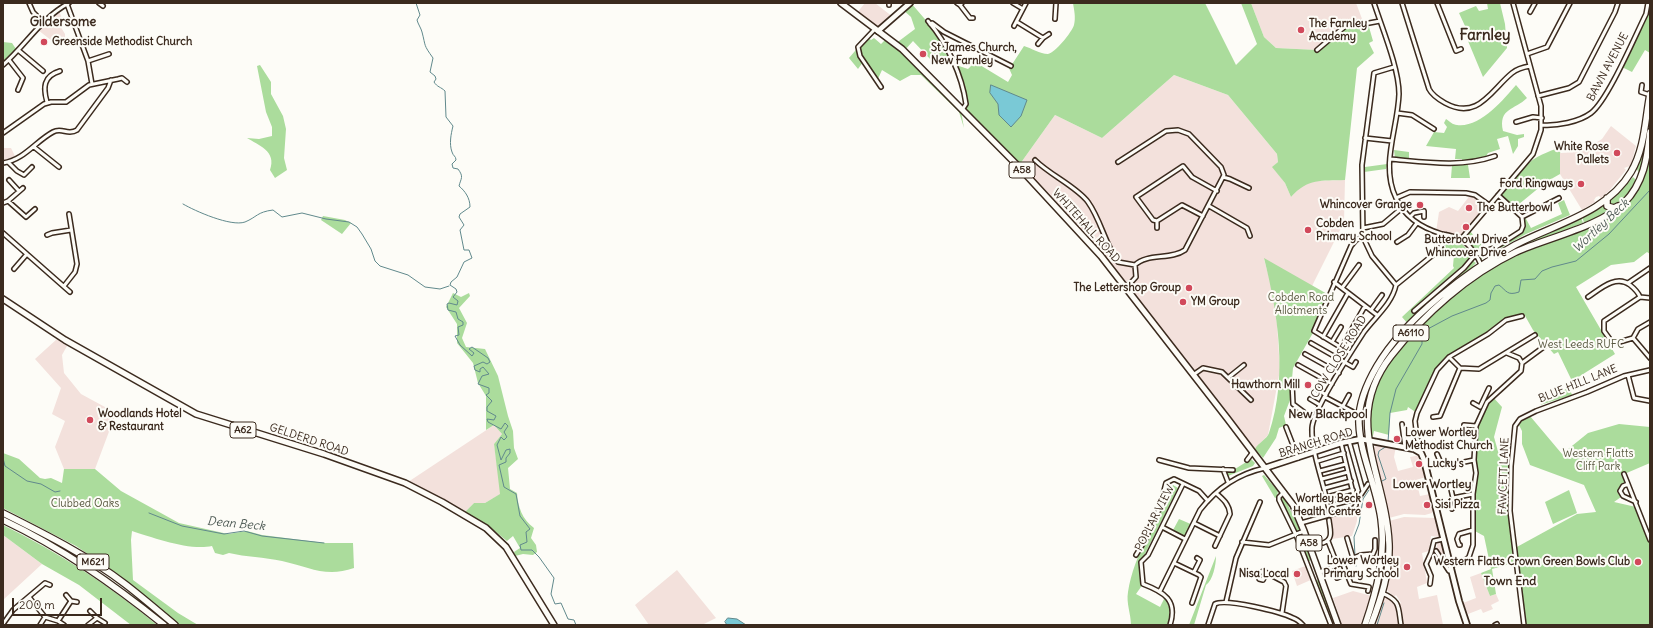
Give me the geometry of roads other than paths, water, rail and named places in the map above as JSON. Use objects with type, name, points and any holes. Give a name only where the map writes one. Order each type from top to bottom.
[{"type":"highway","name":"A6110","points":[[1365,625],[1382,564],[1383,542],[1378,504],[1361,439],[1359,423],[1362,402],[1372,375],[1386,353],[1408,327],[1445,293],[1481,265],[1531,236],[1591,209],[1607,198],[1628,177],[1641,147],[1650,94]]},
{"type":"highway","name":"A6110","points":[[1371,625],[1382,593],[1388,563],[1387,523],[1370,450],[1366,423],[1368,400],[1377,377],[1391,356],[1429,315],[1450,296],[1481,272],[1516,252],[1592,222],[1624,203],[1640,182],[1648,154],[1650,132]]},
{"type":"highway","points":[[1628,177],[1634,175],[1638,176],[1640,182]]},
{"type":"highway","points":[[1607,198],[1606,204],[1610,208],[1624,203]]},
{"type":"highway","points":[[1481,265],[1491,266]]},
{"type":"highway","name":"A6110","points":[[1361,439],[1366,423]]},
{"type":"highway","name":"A6110","points":[[1364,449],[1368,439]]},
{"type":"highway","name":"M621","points":[[3,513],[42,532],[96,564],[125,584],[175,625]]},
{"type":"highway","name":"M621","points":[[3,520],[33,534],[87,567],[118,588],[164,625]]},
{"type":"highway","points":[[1369,615],[1378,595],[1382,593]]},
{"type":"main road","name":"WHITEHALL ROAD","points":[[841,3],[902,49],[1018,166],[1101,256],[1284,492],[1301,523],[1320,572],[1335,625]]},
{"type":"main road","name":"GELDERD ROAD","points":[[3,299],[65,340],[196,414],[324,454],[405,483],[454,509],[486,528],[506,547],[554,625]]},
{"type":"street","points":[[29,3],[33,12],[43,22]]},
{"type":"street","points":[[99,3],[103,6]]},
{"type":"street","points":[[881,87],[860,56],[858,47],[876,30],[910,3]]},
{"type":"street","points":[[1014,3],[1024,9]]},
{"type":"street","points":[[1014,26],[1026,3]]},
{"type":"street","points":[[1055,19],[1056,3]]},
{"type":"street","points":[[1374,3],[1394,67],[1399,93],[1392,141],[1389,176],[1396,198],[1402,208],[1417,223],[1429,230],[1461,239],[1469,246],[1475,255],[1481,265],[1481,272]]},
{"type":"street","points":[[1402,3],[1431,93],[1451,106],[1464,108],[1478,105],[1512,72],[1530,66]]},
{"type":"street","points":[[1436,3],[1456,51],[1461,49]]},
{"type":"street","points":[[1461,239],[1533,154],[1542,125],[1538,96],[1513,3]]},
{"type":"street","points":[[1530,12],[1535,3]]},
{"type":"street","points":[[1527,54],[1547,47],[1570,3]]},
{"type":"street","points":[[1538,96],[1569,88],[1579,82],[1615,12],[1618,3]]},
{"type":"street","name":"BAWN AVENUE","points":[[1542,125],[1564,123],[1585,116],[1601,103],[1646,14],[1648,3]]},
{"type":"street","points":[[3,65],[43,22],[68,4],[88,61],[92,84]]},
{"type":"street","points":[[960,4],[965,13],[970,18],[973,18]]},
{"type":"street","points":[[1017,22],[1043,38]]},
{"type":"street","points":[[1317,50],[1349,23],[1359,22],[1364,24],[1380,22]]},
{"type":"street","points":[[962,110],[966,104],[964,91],[944,43],[929,23],[932,23],[944,32],[971,47],[1011,66]]},
{"type":"street","points":[[1038,44],[1049,34]]},
{"type":"street","points":[[18,50],[43,71]]},
{"type":"street","points":[[88,61],[109,54]]},
{"type":"street","points":[[9,60],[23,78],[18,90]]},
{"type":"street","points":[[1394,67],[1374,73],[1362,165],[1363,237],[1372,256],[1396,285],[1439,250],[1447,235]]},
{"type":"street","points":[[47,102],[44,84],[54,73],[60,71]]},
{"type":"street","points":[[3,133],[47,102],[66,102],[92,84],[122,78],[127,82]]},
{"type":"street","points":[[3,163],[8,162],[34,147],[56,130],[70,133],[77,130],[108,88],[110,80]]},
{"type":"street","points":[[1642,85],[1641,92],[1650,94]]},
{"type":"street","points":[[1396,113],[1412,115],[1434,129]]},
{"type":"street","points":[[1516,122],[1533,117],[1542,118]]},
{"type":"street","points":[[1036,160],[1045,170],[1087,200],[1112,254],[1118,262],[1135,265],[1141,260],[1179,254],[1185,250],[1223,178],[1221,167],[1189,134],[1178,130],[1166,131],[1118,162]]},
{"type":"street","points":[[1365,138],[1392,141]]},
{"type":"street","points":[[34,147],[60,167]]},
{"type":"street","points":[[1390,159],[1462,164],[1495,156]]},
{"type":"street","points":[[8,162],[17,171],[24,174],[32,167]]},
{"type":"street","points":[[1157,221],[1153,220],[1136,197],[1178,168],[1183,166],[1192,177],[1217,191]]},
{"type":"street","points":[[1223,178],[1230,179],[1249,188]]},
{"type":"street","points":[[9,180],[19,191]]},
{"type":"street","points":[[3,203],[8,201],[22,188]]},
{"type":"street","points":[[1396,198],[1414,192],[1466,193],[1475,195],[1489,205]]},
{"type":"street","points":[[1414,311],[1464,268],[1475,255],[1496,247],[1517,234],[1523,226],[1522,217],[1498,195]]},
{"type":"street","points":[[1522,217],[1559,198]]},
{"type":"street","points":[[8,201],[26,217]]},
{"type":"street","points":[[1157,221],[1182,205],[1203,216]]},
{"type":"street","points":[[1209,206],[1247,228],[1250,236]]},
{"type":"street","points":[[1363,228],[1383,224],[1402,208]]},
{"type":"street","points":[[25,221],[26,217],[35,209]]},
{"type":"street","points":[[1410,217],[1414,213],[1424,211],[1424,217]]},
{"type":"street","points":[[64,286],[75,272],[77,264],[69,214]]},
{"type":"street","points":[[1157,221],[1157,228]]},
{"type":"street","points":[[1397,242],[1408,235],[1417,223]]},
{"type":"street","points":[[47,236],[52,233],[71,230]]},
{"type":"street","points":[[3,233],[70,292]]},
{"type":"street","points":[[1350,353],[1314,331],[1334,282],[1351,246],[1356,240],[1363,237]]},
{"type":"street","points":[[14,268],[27,254]]},
{"type":"street","points":[[1126,288],[1136,277],[1135,265]]},
{"type":"street","points":[[1342,288],[1359,265]]},
{"type":"street","points":[[1628,283],[1650,268]]},
{"type":"street","points":[[1588,297],[1609,283],[1619,280],[1628,283],[1638,292],[1640,297]]},
{"type":"street","points":[[1334,282],[1377,315]]},
{"type":"street","name":"COW CLOSE ROAD","points":[[1330,515],[1312,437],[1314,417],[1350,353],[1377,315],[1389,302],[1396,285]]},
{"type":"street","points":[[1323,337],[1348,293]]},
{"type":"street","points":[[1371,310],[1382,295]]},
{"type":"street","points":[[1650,298],[1640,297],[1604,321],[1604,331],[1612,342],[1616,343],[1633,338],[1638,329],[1650,322]]},
{"type":"street","points":[[1341,348],[1365,306]]},
{"type":"street","points":[[1467,625],[1450,568],[1424,460],[1419,451],[1421,447],[1417,438],[1415,427],[1417,413],[1437,370],[1448,357],[1488,334],[1506,320],[1522,316]]},
{"type":"street","points":[[1332,342],[1341,327]]},
{"type":"street","points":[[1448,357],[1460,368],[1479,369],[1535,335]]},
{"type":"street","points":[[1633,338],[1650,358]]},
{"type":"street","points":[[1311,343],[1353,367],[1356,362]]},
{"type":"street","points":[[1522,363],[1545,346]]},
{"type":"street","points":[[1482,408],[1492,396],[1521,370],[1522,363],[1519,358],[1507,353]]},
{"type":"street","points":[[1305,354],[1339,373]]},
{"type":"street","points":[[1229,377],[1244,364]]},
{"type":"street","points":[[1298,365],[1332,384]]},
{"type":"street","points":[[1193,375],[1204,368],[1222,372],[1229,377],[1251,400]]},
{"type":"street","points":[[1433,417],[1440,416],[1460,368]]},
{"type":"street","name":"BLUE HILL LANE","points":[[1517,423],[1536,411],[1587,392],[1628,374],[1650,370]]},
{"type":"street","points":[[1628,374],[1634,398],[1650,401]]},
{"type":"street","points":[[1292,382],[1292,400],[1297,408],[1314,417]]},
{"type":"street","points":[[1436,551],[1449,571],[1450,568],[1469,557],[1473,544],[1473,494],[1476,473],[1474,460],[1476,426],[1489,388]]},
{"type":"street","points":[[1317,389],[1326,396],[1355,412]]},
{"type":"street","points":[[1343,406],[1349,395]]},
{"type":"street","points":[[1310,399],[1320,405]]},
{"type":"street","points":[[1473,403],[1482,408]]},
{"type":"street","name":"FAWCETT LANE","points":[[1517,423],[1514,432],[1511,466],[1510,511],[1524,625]]},
{"type":"street","points":[[1402,424],[1405,447]]},
{"type":"street","points":[[1464,425],[1476,426]]},
{"type":"street","points":[[1286,427],[1298,458]]},
{"type":"street","name":"BRANCH ROAD","points":[[1265,468],[1341,443],[1361,439],[1378,441],[1419,451]]},
{"type":"street","points":[[1349,441],[1363,491]]},
{"type":"street","points":[[1370,450],[1378,441]]},
{"type":"street","points":[[1341,443],[1356,501]]},
{"type":"street","points":[[1247,460],[1253,452]]},
{"type":"street","points":[[1318,461],[1344,454]]},
{"type":"street","points":[[1437,454],[1441,463],[1445,466],[1474,460]]},
{"type":"street","points":[[1159,460],[1189,468],[1233,470]]},
{"type":"street","points":[[1320,470],[1346,464]]},
{"type":"street","points":[[1170,625],[1172,607],[1166,596],[1160,590],[1194,523],[1208,501],[1228,482],[1265,468]]},
{"type":"street","points":[[1223,469],[1228,482]]},
{"type":"street","points":[[1322,479],[1348,472]]},
{"type":"street","points":[[1624,474],[1650,540]]},
{"type":"street","points":[[1136,555],[1146,539],[1152,521],[1159,510],[1166,483],[1174,479],[1199,491],[1208,501]]},
{"type":"street","points":[[1325,488],[1351,481]]},
{"type":"street","name":"POPLAR VIEW","points":[[1160,590],[1143,584],[1141,562],[1148,555],[1183,484]]},
{"type":"street","points":[[1301,523],[1354,508],[1356,501],[1368,484]]},
{"type":"street","points":[[1628,484],[1623,486],[1620,491],[1622,496],[1636,502]]},
{"type":"street","points":[[1450,485],[1454,498]]},
{"type":"street","points":[[1327,497],[1353,490]]},
{"type":"street","name":"WHITEHALL ROAD","points":[[1284,492],[1279,497],[1279,500],[1296,535],[1314,581],[1335,625]]},
{"type":"street","points":[[1215,546],[1230,514],[1230,509],[1226,501],[1216,493]]},
{"type":"street","points":[[1452,509],[1450,502],[1454,498],[1473,494]]},
{"type":"street","points":[[1329,506],[1356,501]]},
{"type":"street","points":[[1226,602],[1236,558],[1260,502]]},
{"type":"street","points":[[1323,543],[1328,541],[1331,537],[1329,520]]},
{"type":"street","points":[[1194,523],[1220,536]]},
{"type":"street","points":[[1162,527],[1185,539]]},
{"type":"street","points":[[1460,545],[1457,539],[1459,534],[1473,530]]},
{"type":"street","points":[[1242,542],[1269,545],[1304,531]]},
{"type":"street","points":[[1347,538],[1353,558]]},
{"type":"street","points":[[1430,584],[1432,576],[1426,564],[1434,541],[1443,539]]},
{"type":"street","points":[[1320,572],[1361,555],[1373,554],[1375,549],[1375,540]]},
{"type":"street","points":[[1328,541],[1337,564]]},
{"type":"street","points":[[1194,572],[1200,560]]},
{"type":"street","points":[[1307,564],[1315,561]]},
{"type":"street","points":[[1342,562],[1351,584],[1369,588]]},
{"type":"street","points":[[1174,563],[1194,572],[1201,577],[1192,603]]},
{"type":"street","points":[[1266,574],[1284,582],[1286,586],[1282,613]]},
{"type":"street","points":[[1337,578],[1346,574]]},
{"type":"street","points":[[1314,581],[1322,578]]},
{"type":"street","points":[[3,624],[10,613],[45,583],[50,585]]},
{"type":"street","points":[[1382,593],[1396,600],[1398,603],[1401,625]]},
{"type":"street","points":[[66,595],[71,600],[77,602]]},
{"type":"street","points":[[29,597],[45,617],[58,621],[64,625]]},
{"type":"street","points":[[58,621],[71,600]]},
{"type":"street","points":[[1208,625],[1215,604],[1218,602],[1226,602],[1282,613],[1295,618],[1303,625]]},
{"type":"street","points":[[90,612],[96,618],[105,623]]},
{"type":"street","points":[[40,625],[45,617]]},
{"type":"street","points":[[88,625],[96,618]]},
{"type":"water","points":[[991,85],[1027,100],[1021,116],[1011,127],[999,115],[998,104],[990,93]]},
{"type":"water","points":[[728,618],[737,619],[746,625],[727,625],[725,622]]},
{"type":"waterway","points":[[416,3],[420,15],[417,22],[422,30],[426,48],[433,58],[430,72],[435,76],[435,84],[445,91],[446,117],[453,126],[451,146],[452,153],[456,158],[452,164],[453,168],[458,169],[461,174],[462,178],[459,186],[467,195],[470,204],[470,207],[460,214],[459,217],[464,225],[460,230],[464,250],[469,250],[472,258],[464,262],[457,277],[451,282],[450,285],[456,289],[457,292],[453,297],[458,301],[457,305],[447,304],[448,310],[456,312],[458,319],[463,322],[463,325],[458,327],[459,335],[455,336],[460,345],[472,356],[474,353],[469,349],[472,347],[488,358],[490,362],[487,364],[483,362],[474,366],[475,370],[480,372],[480,369],[483,367],[489,374],[482,376],[478,384],[489,388],[489,393],[486,395],[492,401],[487,407],[487,411],[496,416],[494,420],[487,419],[488,422],[501,429],[505,423],[508,426],[504,432],[507,437],[504,440],[501,437],[497,445],[501,460],[506,450],[510,449],[510,453],[506,458],[506,462],[499,465],[504,487],[516,494],[520,516],[530,529],[526,532],[527,542],[520,545],[521,550],[532,550],[539,557],[554,578],[551,594],[555,604],[561,603],[568,619],[574,620],[576,625]]},
{"type":"waterway","name":"Wortley Beck","points":[[1388,442],[1390,413],[1396,389],[1422,344],[1422,334],[1424,331],[1452,316],[1486,303],[1490,300],[1491,293],[1495,286],[1499,285],[1510,293],[1519,292],[1521,280],[1535,279],[1542,271],[1576,261],[1609,234],[1650,190]]},
{"type":"waterway","points":[[183,204],[204,214],[222,220],[239,223],[245,222],[260,213],[273,210],[282,217],[302,213],[326,219],[349,222],[357,227],[362,234],[371,249],[375,261],[380,266],[408,275],[425,287],[440,289],[449,286]]},
{"type":"waterway","name":"Wortley Beck","points":[[1382,481],[1386,479],[1378,455],[1379,451],[1387,446]]},
{"type":"waterway","name":"Dean Beck","points":[[3,458],[5,466],[27,481],[41,484],[55,492],[60,491]]},
{"type":"waterway","name":"Wortley Beck","points":[[1355,556],[1354,537],[1359,524],[1363,499],[1369,490]]},
{"type":"waterway","name":"Dean Beck","points":[[149,513],[182,526],[224,534],[244,531],[262,536],[324,543]]},
{"type":"waterway","name":"Wortley Beck","points":[[1355,559],[1356,566]]},
{"type":"waterway","name":"Wortley Beck","points":[[1377,625],[1384,603]]},
{"type":"place","name":"The Farnley Academy","points":[[1301,30]]},
{"type":"place","name":"Greenside Methodist Church","points":[[44,42]]},
{"type":"place","name":"St James Church, New Farnley","points":[[923,54]]},
{"type":"place","name":"White Rose Pallets","points":[[1617,153]]},
{"type":"place","name":"Ford Ringways","points":[[1581,184]]},
{"type":"place","name":"Whincover Grange","points":[[1420,205]]},
{"type":"place","name":"The Butterbowl","points":[[1469,208]]},
{"type":"place","name":"Butterbowl Drive Whincover Drive","points":[[1466,227]]},
{"type":"place","name":"Cobden Primary School","points":[[1308,230]]},
{"type":"place","name":"The Lettershop Group","points":[[1189,288]]},
{"type":"place","name":"YM Group","points":[[1183,302]]},
{"type":"place","name":"Hawthorn Mill","points":[[1308,385]]},
{"type":"place","name":"Woodlands Hotel & Restaurant","points":[[90,420]]},
{"type":"place","name":"Lower Wortley Methodist Church","points":[[1397,439]]},
{"type":"place","name":"Lucky's","points":[[1419,464]]},
{"type":"place","name":"Wortley Beck Health Centre","points":[[1369,505]]},
{"type":"place","name":"Sisi Pizza","points":[[1427,505]]},
{"type":"place","name":"Western Flatts Crown Green Bowls Club","points":[[1638,562]]},
{"type":"place","name":"Lower Wortley Primary School","points":[[1407,567]]},
{"type":"place","name":"Nisa Local","points":[[1297,574]]},
{"type":"district","name":"Gildersome","points":[[63,22]]},
{"type":"district","name":"Farnley","points":[[1485,36]]},
{"type":"district","name":"New Blackpool","points":[[1328,415]]},
{"type":"district","name":"Lower Wortley","points":[[1432,485]]},
{"type":"district","name":"Town End","points":[[1510,582]]},
{"type":"park label","name":"Cobden Road Allotments","points":[[1301,304]]},
{"type":"park label","name":"West Leeds RUFC","points":[[1581,345]]},
{"type":"park label","name":"Western Flatts Cliff Park","points":[[1598,460]]},
{"type":"park label","name":"Clubbed Oaks","points":[[85,504]]}]
